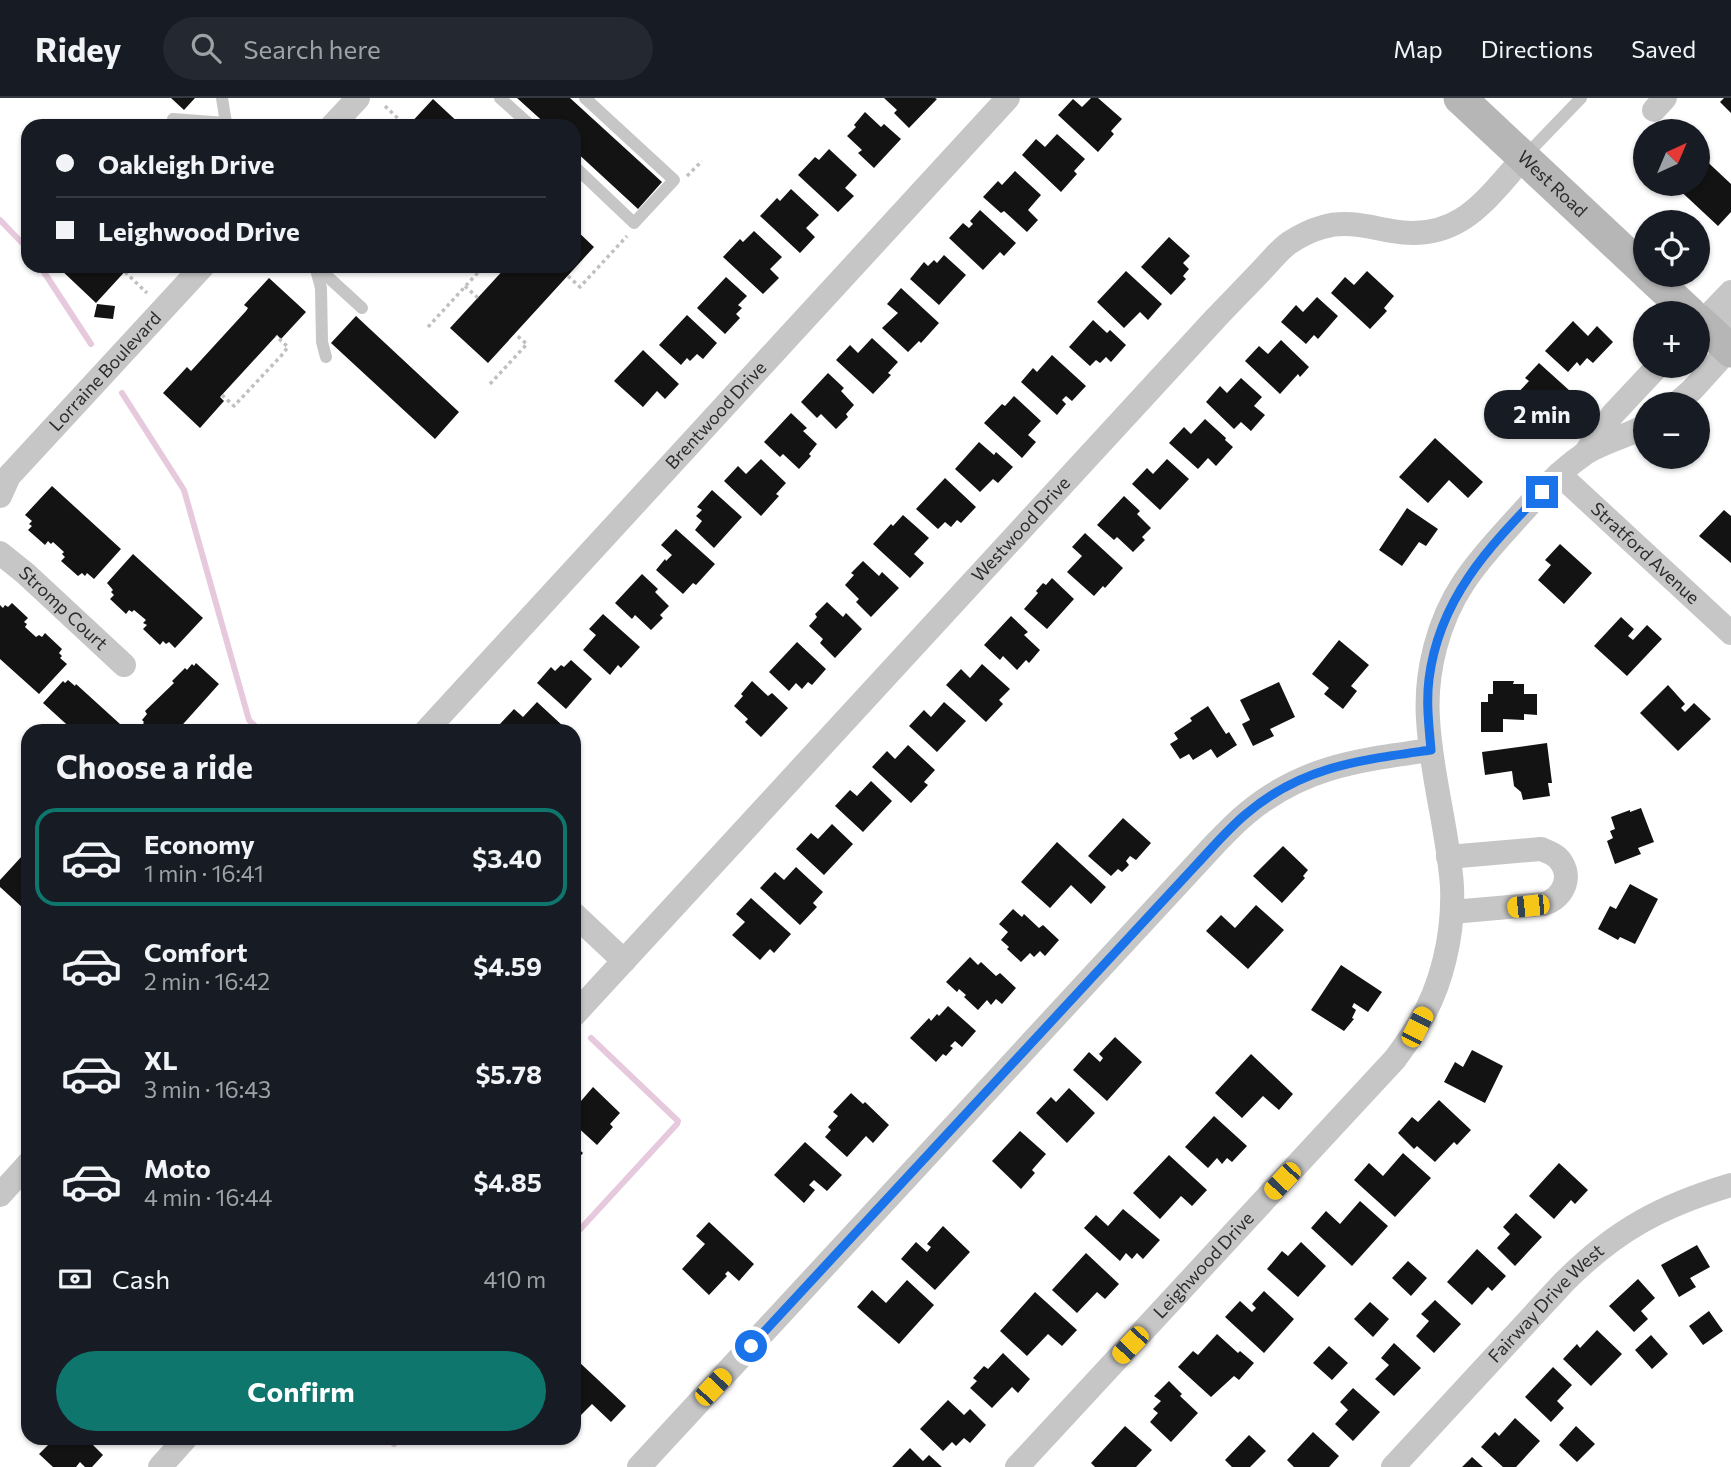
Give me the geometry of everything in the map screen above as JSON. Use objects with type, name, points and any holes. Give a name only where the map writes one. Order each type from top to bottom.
[{"type":"main road","name":"West Road","points":[[1460,98],[1633,260]]},
{"type":"main road","points":[[1663,287],[1678,301]]},
{"type":"street","points":[[338,119],[358,98]]},
{"type":"street","name":"Brentwood Drive","points":[[432,724],[1008,98]]},
{"type":"street","name":"Westwood Drive","points":[[581,1007],[1199,335],[1289,243],[1322,227],[1343,223],[1416,233],[1449,227],[1468,216],[1524,158]]},
{"type":"street","name":"Lorraine Boulevard","points":[[3,484],[197,273]]},
{"type":"street","points":[[1710,329],[1731,292]]},
{"type":"street","name":"Leighwood Drive","points":[[1017,1467],[1395,1059],[1417,1027],[1442,971],[1452,912],[1448,857],[1428,717],[1429,679],[1437,642],[1449,609],[1463,583],[1490,548],[1559,474],[1585,453],[1613,414],[1647,378]]},
{"type":"street","name":"Leighwood Drive","points":[[1585,453],[1633,433]]},
{"type":"street","name":"Stratford Avenue","points":[[1559,474],[1731,633]]},
{"type":"street","name":"Stromp Court","points":[[0,553],[124,665]]},
{"type":"street","points":[[639,1467],[1196,864],[1244,816],[1282,788],[1310,774],[1359,760],[1431,750]]},
{"type":"street","points":[[1448,857],[1541,849],[1558,858],[1565,876],[1561,894],[1554,901],[1452,912]]},
{"type":"street","points":[[581,921],[624,961]]},
{"type":"street","points":[[0,1195],[21,1172]]},
{"type":"street","name":"Fairway Drive West","points":[[1393,1467],[1564,1282],[1608,1243],[1669,1207],[1693,1196],[1731,1185]]},
{"type":"street","points":[[160,1467],[180,1445]]},
{"type":"lane","points":[[222,98],[227,119]]},
{"type":"lane","points":[[500,98],[523,119]]},
{"type":"lane","points":[[581,173],[634,223],[674,180],[585,98]]},
{"type":"lane","points":[[1524,158],[1581,98]]},
{"type":"lane","points":[[317,273],[321,288],[322,342],[326,357]]},
{"type":"lane","points":[[323,273],[362,308]]},
{"type":"path","points":[[385,106],[399,119]]},
{"type":"path","points":[[568,276],[580,287],[631,232]]},
{"type":"path","points":[[125,273],[147,293]]},
{"type":"path","points":[[428,327],[477,273]]},
{"type":"path","points":[[465,286],[478,298]]},
{"type":"path","points":[[490,384],[527,344],[515,334]]},
{"type":"path","points":[[222,395],[234,406],[281,356],[288,347],[276,336]]},
{"type":"building","points":[[171,98],[195,98],[184,110]]},
{"type":"building","points":[[517,98],[570,98],[662,182],[638,209],[581,156],[581,119],[540,119]]},
{"type":"building","points":[[884,98],[937,99],[909,128],[894,113],[897,110]]},
{"type":"building","points":[[1091,98],[1098,98],[1122,119],[1111,131],[1114,134],[1098,152],[1058,115],[1073,99],[1082,107]]},
{"type":"building","points":[[1724,98],[1731,98],[1731,113],[1720,102]]},
{"type":"building","points":[[433,99],[454,119],[414,119]]},
{"type":"building","points":[[865,112],[881,127],[884,124],[901,139],[874,168],[858,153],[862,150],[847,136]]},
{"type":"building","points":[[1057,134],[1085,159],[1074,171],[1077,174],[1061,192],[1022,155],[1036,139],[1045,147]]},
{"type":"building","points":[[829,149],[857,175],[845,188],[854,196],[838,212],[798,175],[815,157],[819,160]]},
{"type":"building","points":[[1710,164],[1731,184],[1731,212],[1718,226],[1710,219],[1710,210],[1701,210],[1686,196],[1710,196]]},
{"type":"building","points":[[1015,171],[1041,195],[1028,210],[1038,220],[1027,232],[1004,211],[1001,213],[983,197],[998,181],[1002,185]]},
{"type":"building","points":[[791,189],[819,215],[806,228],[815,237],[800,253],[760,216],[777,198],[780,201]]},
{"type":"building","points":[[980,210],[1016,243],[1004,256],[1000,252],[983,270],[949,238],[963,223],[969,228],[973,224],[970,221]]},
{"type":"building","points":[[754,231],[782,257],[770,269],[779,278],[763,294],[723,257],[740,239],[743,242]]},
{"type":"building","points":[[581,235],[594,247],[581,261]]},
{"type":"building","points":[[1169,237],[1190,256],[1183,263],[1189,269],[1183,276],[1186,279],[1171,295],[1141,267]]},
{"type":"building","points":[[944,255],[966,275],[939,305],[910,279],[924,262],[928,266],[934,260],[937,263]]},
{"type":"building","points":[[1126,271],[1162,304],[1148,320],[1140,312],[1124,328],[1097,302]]},
{"type":"building","points":[[1367,271],[1394,296],[1384,308],[1387,311],[1370,329],[1331,293],[1345,277],[1354,285]]},
{"type":"building","points":[[64,273],[124,273],[96,303]]},
{"type":"building","points":[[501,273],[570,273],[488,363],[450,328]]},
{"type":"building","points":[[726,277],[747,296],[738,305],[742,308],[736,314],[740,318],[725,334],[697,308]]},
{"type":"building","points":[[269,278],[306,312],[281,339],[277,335],[220,397],[224,401],[200,428],[163,393],[187,367],[191,371],[246,311],[248,308],[244,305]]},
{"type":"building","points":[[901,288],[939,323],[921,343],[919,341],[908,352],[882,328],[898,313],[887,304]]},
{"type":"building","points":[[1317,297],[1338,316],[1318,339],[1314,335],[1306,344],[1281,322],[1296,305],[1303,312]]},
{"type":"building","points":[[97,304],[115,306],[113,319],[94,317]]},
{"type":"building","points":[[687,315],[717,343],[703,359],[697,354],[690,361],[687,358],[681,365],[659,345]]},
{"type":"building","points":[[356,316],[459,412],[435,439],[331,343]]},
{"type":"building","points":[[1093,320],[1107,333],[1110,330],[1126,345],[1111,362],[1106,357],[1100,363],[1096,360],[1090,366],[1069,347]]},
{"type":"building","points":[[1573,321],[1588,336],[1597,326],[1613,342],[1593,363],[1587,358],[1580,366],[1577,362],[1568,372],[1545,351]]},
{"type":"building","points":[[872,338],[898,362],[888,373],[891,375],[873,394],[836,360],[850,345],[858,353]]},
{"type":"building","points":[[1281,340],[1309,367],[1300,377],[1298,374],[1280,394],[1245,361],[1259,346],[1268,354]]},
{"type":"building","points":[[643,350],[679,384],[665,399],[657,391],[643,407],[614,381]]},
{"type":"building","points":[[1052,355],[1086,386],[1072,401],[1066,396],[1062,400],[1066,404],[1057,415],[1021,382],[1033,368],[1037,372]]},
{"type":"building","points":[[1539,363],[1570,391],[1555,407],[1551,403],[1537,418],[1514,397],[1529,381],[1525,378]]},
{"type":"building","points":[[828,373],[844,388],[841,391],[854,405],[846,414],[848,417],[836,429],[821,414],[817,418],[801,402]]},
{"type":"building","points":[[1241,378],[1262,397],[1254,406],[1265,415],[1251,431],[1241,422],[1234,429],[1206,402],[1220,386],[1227,393]]},
{"type":"building","points":[[1014,396],[1041,421],[1028,435],[1036,442],[1022,458],[984,423]]},
{"type":"building","points":[[791,413],[807,428],[803,431],[817,444],[809,454],[811,456],[799,469],[783,454],[780,457],[764,442]]},
{"type":"building","points":[[1205,419],[1233,447],[1216,466],[1208,458],[1198,469],[1169,443],[1184,427],[1191,434]]},
{"type":"building","points":[[1435,438],[1483,482],[1468,498],[1449,480],[1428,503],[1399,477]]},
{"type":"building","points":[[979,442],[1013,467],[998,483],[993,479],[980,492],[955,469]]},
{"type":"building","points":[[761,459],[786,483],[776,494],[779,496],[761,516],[724,481],[738,466],[746,474]]},
{"type":"building","points":[[1167,459],[1189,479],[1160,510],[1132,484],[1147,468],[1153,474]]},
{"type":"building","points":[[945,478],[976,507],[961,523],[957,520],[951,527],[945,522],[938,529],[916,509]]},
{"type":"building","points":[[52,486],[121,549],[94,579],[87,573],[85,576],[82,573],[78,576],[61,561],[65,557],[62,554],[64,552],[53,542],[51,544],[48,541],[45,545],[28,530],[32,521],[25,515]]},
{"type":"building","points":[[712,490],[742,517],[714,548],[695,530],[702,521],[696,516],[702,510],[697,507]]},
{"type":"building","points":[[1124,496],[1140,511],[1137,514],[1151,528],[1142,537],[1145,540],[1133,552],[1117,537],[1114,540],[1097,525]]},
{"type":"building","points":[[1407,508],[1438,529],[1426,546],[1419,542],[1402,566],[1379,550]]},
{"type":"building","points":[[1724,510],[1731,516],[1731,563],[1699,536]]},
{"type":"building","points":[[903,515],[929,538],[914,554],[924,563],[910,578],[873,544]]},
{"type":"building","points":[[676,529],[715,564],[696,585],[693,583],[683,594],[656,570],[672,555],[661,545]]},
{"type":"building","points":[[1085,533],[1123,568],[1094,596],[1067,572],[1082,556],[1072,547]]},
{"type":"building","points":[[1560,544],[1592,573],[1564,604],[1538,580],[1551,565],[1545,560]]},
{"type":"building","points":[[133,554],[203,618],[175,648],[169,642],[166,644],[163,641],[160,645],[143,629],[147,625],[143,623],[146,620],[134,610],[129,610],[126,614],[110,599],[114,595],[107,583]]},
{"type":"building","points":[[863,561],[879,576],[882,572],[899,588],[871,617],[856,602],[859,599],[845,585],[854,575],[851,573]]},
{"type":"building","points":[[642,574],[658,589],[655,592],[669,606],[660,615],[663,618],[651,630],[635,615],[632,619],[615,603]]},
{"type":"building","points":[[1052,578],[1074,599],[1047,629],[1024,609],[1043,583],[1046,585]]},
{"type":"building","points":[[827,602],[843,617],[846,613],[862,629],[835,658],[820,643],[823,639],[809,626],[817,617],[815,614]]},
{"type":"building","points":[[12,603],[28,618],[24,622],[27,624],[25,627],[36,637],[42,637],[45,633],[62,649],[60,658],[67,664],[39,694],[0,659],[0,605],[3,608]]},
{"type":"building","points":[[603,614],[640,647],[621,668],[618,665],[610,675],[583,650],[596,635],[589,629]]},
{"type":"building","points":[[1011,616],[1028,632],[1024,635],[1040,650],[1029,663],[1026,660],[1017,670],[1003,656],[1000,660],[984,645]]},
{"type":"building","points":[[1621,617],[1634,629],[1628,636],[1633,640],[1647,625],[1662,639],[1627,676],[1594,646]]},
{"type":"building","points":[[1339,640],[1369,665],[1351,686],[1357,691],[1343,709],[1324,694],[1329,688],[1312,674]]},
{"type":"building","points":[[797,642],[826,669],[812,685],[808,682],[802,689],[796,683],[789,691],[769,672]]},
{"type":"building","points":[[571,660],[592,679],[566,709],[537,683],[551,667],[555,671]]},
{"type":"building","points":[[196,663],[219,684],[183,724],[144,724],[142,720],[147,714],[145,711],[174,683],[172,681],[185,668],[187,670],[192,664],[194,666]]},
{"type":"building","points":[[982,664],[1010,689],[999,700],[1003,704],[986,722],[946,685],[961,669],[970,678]]},
{"type":"building","points":[[68,680],[75,686],[76,684],[120,724],[66,724],[43,703],[63,681],[65,683]]},
{"type":"building","points":[[752,681],[768,696],[772,693],[788,708],[761,737],[745,722],[748,719],[734,706]]},
{"type":"building","points":[[1493,681],[1514,681],[1513,684],[1524,684],[1524,694],[1537,694],[1537,715],[1524,714],[1524,720],[1503,719],[1503,732],[1481,732],[1481,702],[1488,702],[1488,694],[1493,694]]},
{"type":"building","points":[[1279,682],[1295,717],[1270,729],[1274,736],[1253,746],[1242,724],[1250,720],[1240,700]]},
{"type":"building","points":[[1668,685],[1685,704],[1681,708],[1685,712],[1694,703],[1711,719],[1678,751],[1640,713]]},
{"type":"building","points":[[537,702],[561,724],[500,724],[514,709],[523,717]]},
{"type":"building","points":[[944,702],[966,721],[937,752],[909,726],[924,710],[931,717]]},
{"type":"building","points":[[1208,706],[1226,734],[1229,732],[1237,745],[1217,758],[1211,749],[1193,760],[1189,754],[1180,759],[1170,744],[1178,739],[1174,733]]},
{"type":"building","points":[[1547,743],[1552,783],[1548,783],[1550,796],[1523,800],[1521,792],[1514,786],[1512,771],[1485,775],[1482,752]]},
{"type":"building","points":[[908,745],[935,770],[924,782],[928,785],[911,803],[872,767],[887,751],[895,759]]},
{"type":"building","points":[[871,781],[892,801],[863,832],[835,806],[850,790],[857,796]]},
{"type":"building","points":[[1641,808],[1654,842],[1638,848],[1641,854],[1615,864],[1607,841],[1613,838],[1610,831],[1615,829],[1611,817]]},
{"type":"building","points":[[1123,818],[1151,843],[1136,860],[1130,856],[1126,861],[1129,865],[1122,872],[1118,869],[1111,876],[1088,856]]},
{"type":"building","points":[[832,824],[853,844],[824,875],[796,849],[811,833],[818,839]]},
{"type":"building","points":[[1057,842],[1106,887],[1091,904],[1071,885],[1050,908],[1021,882]]},
{"type":"building","points":[[1283,846],[1308,870],[1303,876],[1305,878],[1282,903],[1253,876]]},
{"type":"building","points":[[21,857],[21,906],[0,887],[0,880]]},
{"type":"building","points":[[796,867],[823,892],[813,903],[817,907],[800,925],[760,888],[775,872],[784,880]]},
{"type":"building","points":[[1630,884],[1658,899],[1635,944],[1620,937],[1618,940],[1598,929],[1610,906],[1616,909]]},
{"type":"building","points":[[751,898],[791,934],[774,953],[770,949],[760,960],[732,935],[745,922],[736,914]]},
{"type":"building","points":[[1256,905],[1284,930],[1248,969],[1206,931],[1221,915],[1235,928]]},
{"type":"building","points":[[1013,909],[1022,917],[1024,914],[1039,928],[1043,925],[1059,940],[1045,956],[1040,951],[1034,957],[1030,953],[1021,962],[1007,949],[1009,947],[1001,940],[1008,932],[999,924]]},
{"type":"building","points":[[970,957],[978,965],[981,962],[996,976],[1000,973],[1016,988],[1002,1004],[996,999],[991,1005],[987,1000],[978,1010],[964,997],[966,995],[959,989],[957,992],[946,982]]},
{"type":"building","points":[[1341,965],[1382,992],[1368,1012],[1354,1003],[1354,1019],[1344,1031],[1311,1010]]},
{"type":"building","points":[[948,1006],[976,1031],[962,1047],[955,1041],[946,1056],[943,1054],[936,1062],[910,1038],[929,1018],[931,1021],[937,1014],[939,1016]]},
{"type":"building","points":[[1115,1037],[1142,1062],[1107,1101],[1073,1070],[1089,1052],[1100,1062],[1103,1058],[1099,1054]]},
{"type":"building","points":[[1472,1050],[1503,1066],[1485,1103],[1444,1082],[1455,1062],[1463,1067]]},
{"type":"building","points":[[1251,1054],[1293,1094],[1279,1110],[1263,1096],[1242,1118],[1215,1093]]},
{"type":"building","points":[[593,1087],[620,1113],[610,1124],[613,1127],[597,1145],[581,1130],[581,1101]]},
{"type":"building","points":[[1069,1088],[1095,1113],[1067,1143],[1036,1113],[1051,1097],[1056,1102]]},
{"type":"building","points":[[851,1093],[863,1104],[865,1102],[889,1125],[873,1143],[866,1136],[847,1157],[825,1137],[831,1130],[828,1127],[838,1116],[833,1112]]},
{"type":"building","points":[[1439,1100],[1471,1130],[1457,1145],[1454,1142],[1435,1162],[1417,1146],[1414,1149],[1398,1133],[1412,1117],[1418,1122]]},
{"type":"building","points":[[1214,1116],[1247,1146],[1232,1162],[1227,1158],[1222,1164],[1217,1158],[1208,1168],[1185,1147]]},
{"type":"building","points":[[1020,1131],[1046,1154],[1021,1189],[992,1161]]},
{"type":"building","points":[[805,1142],[842,1175],[827,1191],[814,1180],[809,1185],[815,1190],[804,1203],[774,1175]]},
{"type":"building","points":[[1403,1153],[1431,1178],[1395,1217],[1354,1180],[1369,1163],[1383,1176]]},
{"type":"building","points":[[1169,1155],[1207,1190],[1192,1206],[1181,1196],[1160,1219],[1133,1193]]},
{"type":"building","points":[[1559,1163],[1588,1190],[1575,1204],[1571,1200],[1554,1219],[1529,1196]]},
{"type":"building","points":[[1360,1201],[1388,1226],[1352,1266],[1311,1228],[1326,1211],[1340,1224]]},
{"type":"building","points":[[1123,1209],[1160,1240],[1143,1259],[1137,1253],[1132,1259],[1126,1253],[1120,1261],[1084,1228],[1096,1215],[1108,1226]]},
{"type":"building","points":[[1516,1213],[1542,1237],[1515,1266],[1497,1248],[1510,1234],[1503,1227]]},
{"type":"building","points":[[709,1222],[754,1264],[739,1281],[728,1271],[725,1274],[727,1276],[709,1295],[682,1269],[705,1244],[696,1236]]},
{"type":"building","points":[[943,1226],[970,1252],[935,1290],[901,1259],[916,1242],[927,1252],[931,1247],[927,1244]]},
{"type":"building","points":[[1301,1242],[1326,1266],[1298,1297],[1267,1269],[1282,1251],[1288,1256]]},
{"type":"building","points":[[1697,1245],[1710,1267],[1690,1278],[1696,1287],[1679,1297],[1661,1265]]},
{"type":"building","points":[[1477,1249],[1506,1276],[1492,1291],[1488,1287],[1472,1305],[1447,1282]]},
{"type":"building","points":[[1086,1253],[1119,1284],[1105,1299],[1097,1292],[1077,1313],[1052,1290]]},
{"type":"building","points":[[1408,1261],[1427,1278],[1411,1296],[1392,1278]]},
{"type":"building","points":[[1638,1279],[1655,1298],[1641,1311],[1648,1319],[1634,1332],[1609,1306]]},
{"type":"building","points":[[907,1280],[934,1305],[899,1344],[857,1307],[872,1290],[886,1303]]},
{"type":"building","points":[[1264,1291],[1294,1319],[1264,1353],[1225,1317],[1240,1301],[1252,1312],[1256,1308],[1252,1304]]},
{"type":"building","points":[[1035,1292],[1077,1330],[1062,1346],[1048,1334],[1027,1356],[1000,1331]]},
{"type":"building","points":[[1435,1300],[1461,1324],[1434,1353],[1416,1336],[1429,1321],[1421,1314]]},
{"type":"building","points":[[1370,1302],[1389,1319],[1373,1337],[1354,1319]]},
{"type":"building","points":[[1709,1311],[1723,1331],[1703,1345],[1689,1326]]},
{"type":"building","points":[[1597,1330],[1622,1354],[1591,1386],[1563,1359],[1577,1344],[1580,1348]]},
{"type":"building","points":[[1217,1334],[1254,1363],[1239,1380],[1234,1376],[1211,1397],[1178,1367],[1193,1351],[1198,1355]]},
{"type":"building","points":[[1651,1335],[1668,1354],[1652,1369],[1635,1350]]},
{"type":"building","points":[[1394,1343],[1421,1368],[1394,1396],[1375,1379],[1389,1365],[1381,1358]]},
{"type":"building","points":[[1329,1346],[1348,1363],[1332,1380],[1313,1363]]},
{"type":"building","points":[[1003,1353],[1030,1379],[1018,1393],[1012,1387],[992,1408],[970,1388],[977,1381],[973,1378],[984,1366],[988,1369]]},
{"type":"building","points":[[581,1364],[626,1406],[611,1422],[592,1404],[581,1415]]},
{"type":"building","points":[[1553,1367],[1572,1385],[1557,1401],[1564,1408],[1551,1422],[1525,1397]]},
{"type":"building","points":[[1169,1381],[1198,1413],[1171,1442],[1150,1422],[1158,1413],[1153,1409],[1161,1401],[1154,1396]]},
{"type":"building","points":[[1353,1388],[1380,1412],[1353,1441],[1335,1424],[1348,1410],[1340,1402]]},
{"type":"building","points":[[948,1400],[964,1415],[970,1409],[986,1425],[970,1443],[964,1438],[956,1446],[952,1442],[943,1451],[920,1429]]},
{"type":"building","points":[[1515,1418],[1540,1441],[1516,1467],[1503,1467],[1481,1447],[1495,1432],[1499,1436]]},
{"type":"building","points":[[1125,1426],[1152,1450],[1136,1467],[1095,1467],[1091,1463]]},
{"type":"building","points":[[1576,1426],[1595,1444],[1577,1462],[1559,1445]]},
{"type":"building","points":[[1313,1432],[1339,1456],[1329,1467],[1294,1467],[1287,1460]]},
{"type":"building","points":[[1249,1435],[1266,1451],[1250,1467],[1232,1467],[1225,1460]]},
{"type":"building","points":[[48,1445],[93,1445],[103,1455],[92,1467],[85,1467],[80,1462],[76,1467],[53,1467],[39,1454]]},
{"type":"building","points":[[910,1448],[923,1461],[929,1455],[942,1467],[892,1467]]},
{"type":"building","points":[[1472,1457],[1483,1467],[1462,1467]]},
{"type":"waterway","points":[[0,220],[21,242]]},
{"type":"waterway","points":[[45,273],[91,344]]},
{"type":"waterway","points":[[122,393],[184,490],[249,720],[253,724]]},
{"type":"waterway","points":[[581,1228],[678,1121],[591,1038]]},
{"type":"route","points":[[751,1346],[1244,816],[1282,788],[1310,774],[1359,760],[1431,750],[1429,679],[1437,642],[1449,609],[1463,583],[1490,548],[1542,492]]}]
